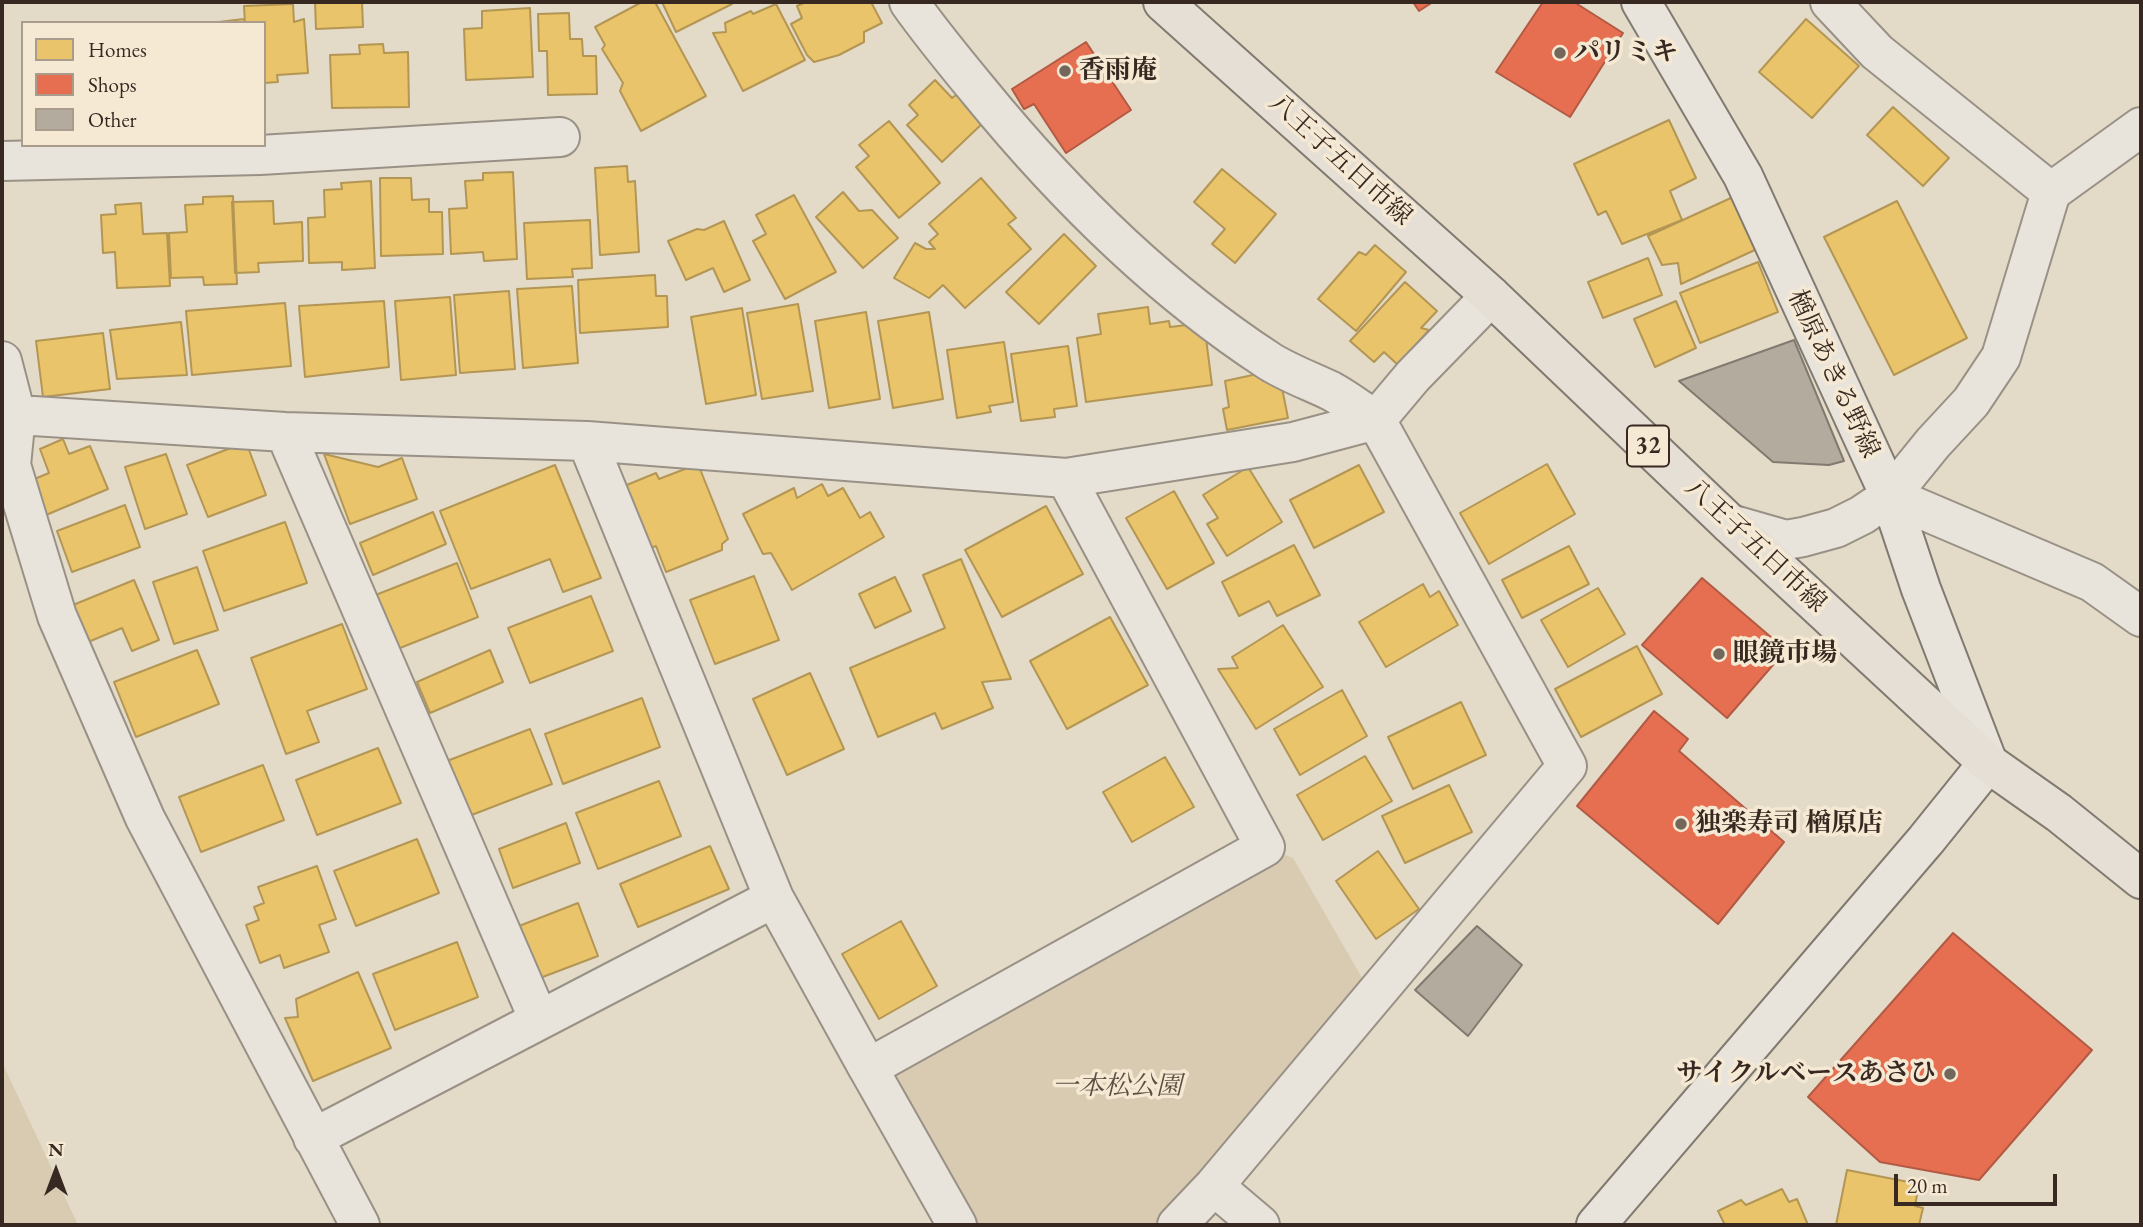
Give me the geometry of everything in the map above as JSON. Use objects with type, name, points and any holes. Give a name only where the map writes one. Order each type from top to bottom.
[{"type":"main road","name":"八王子五日市線","points":[[1163,2],[1491,296],[1730,524],[1988,763],[2059,813],[2141,879]]},
{"type":"street","points":[[909,2],[999,116],[1049,174],[1177,296],[1271,362],[1334,393],[1376,420],[1567,766],[1214,1186],[1177,1225]]},
{"type":"street","name":"楢原あきる野線","points":[[1641,2],[1743,176],[1889,496],[1920,589],[1988,763]]},
{"type":"street","points":[[1830,2],[1877,52],[2051,192]]},
{"type":"street","points":[[1730,524],[1786,540],[1836,528],[1889,496],[1971,402],[2001,357],[2051,192],[2141,127]]},
{"type":"street","points":[[2,161],[260,155],[560,137]]},
{"type":"street","points":[[9,414],[285,432],[587,441],[1066,478],[1293,442],[1376,420],[1413,376],[1491,296]]},
{"type":"street","points":[[2,361],[9,414],[11,465],[57,615],[145,818],[360,1225]]},
{"type":"street","points":[[285,432],[539,1020]]},
{"type":"street","points":[[587,441],[774,898],[957,1225]]},
{"type":"street","points":[[868,1068],[1265,847],[1066,478]]},
{"type":"street","points":[[1889,496],[2092,582],[2141,617]]},
{"type":"street","points":[[1596,1225],[1926,840],[1988,763]]},
{"type":"street","points":[[313,1138],[774,898]]},
{"type":"street","points":[[1214,1186],[1260,1225]]},
{"type":"green space","name":"一本松公園","points":[[1265,847],[1293,858],[1373,997],[1177,1225],[957,1225],[868,1068]]},
{"type":"green space","points":[[2,1062],[78,1225],[2,1225]]},
{"type":"building: Homes","points":[[315,2],[362,2],[363,27],[316,29]]},
{"type":"building: Homes","points":[[642,2],[655,2],[706,96],[641,131],[620,91],[623,83],[602,49],[605,45],[595,27]]},
{"type":"building: Homes","points":[[662,2],[732,2],[732,4],[676,32]]},
{"type":"building: Homes","points":[[806,2],[871,2],[882,23],[864,32],[864,42],[839,55],[814,62],[807,55],[791,24],[802,18],[797,6]]},
{"type":"building: Homes","points":[[293,4],[294,22],[304,19],[308,73],[277,75],[278,82],[266,83],[266,21],[245,21],[244,6]]},
{"type":"building: Homes","points":[[776,4],[805,60],[743,91],[713,33],[726,32],[725,23],[751,11],[753,14]]},
{"type":"building: Homes","points":[[530,8],[533,77],[466,80],[464,29],[482,28],[482,11]]},
{"type":"building: Homes","points":[[569,13],[570,39],[582,39],[583,56],[596,56],[597,94],[548,95],[547,51],[539,51],[538,14]]},
{"type":"building: Homes","points":[[1806,19],[1859,66],[1812,118],[1759,72]]},
{"type":"building: Homes","points":[[383,44],[384,53],[408,52],[409,107],[332,108],[330,55],[360,54],[359,45]]},
{"type":"building: Homes","points":[[935,80],[952,98],[960,92],[986,120],[942,162],[907,125],[918,115],[909,105]]},
{"type":"building: Homes","points":[[1893,107],[1949,158],[1923,186],[1867,135]]},
{"type":"building: Homes","points":[[1669,120],[1696,178],[1670,191],[1682,220],[1622,244],[1606,211],[1598,215],[1574,164]]},
{"type":"building: Homes","points":[[889,121],[940,183],[899,218],[856,167],[869,156],[859,145]]},
{"type":"building: Homes","points":[[627,166],[628,182],[635,181],[639,252],[600,255],[595,168]]},
{"type":"building: Homes","points":[[1222,169],[1276,214],[1235,263],[1212,244],[1225,229],[1194,202]]},
{"type":"building: Homes","points":[[513,172],[517,259],[484,261],[483,252],[451,254],[449,209],[467,208],[465,181],[483,180],[483,173]]},
{"type":"building: Homes","points":[[380,178],[411,178],[412,200],[429,199],[429,212],[442,212],[443,254],[381,256]]},
{"type":"building: Homes","points":[[981,178],[1016,218],[1008,224],[1031,249],[965,308],[943,285],[929,298],[894,278],[915,243],[926,249],[935,249],[929,242],[938,234],[929,224]]},
{"type":"building: Homes","points":[[371,181],[375,268],[342,270],[342,262],[309,263],[308,218],[325,217],[324,190],[342,189],[341,183]]},
{"type":"building: Homes","points":[[843,192],[859,211],[872,210],[898,238],[863,268],[816,217]]},
{"type":"building: Homes","points":[[794,195],[836,272],[785,299],[753,241],[766,234],[756,215]]},
{"type":"building: Homes","points":[[233,196],[237,284],[204,285],[203,277],[171,278],[169,233],[187,232],[185,205],[203,204],[203,197]]},
{"type":"building: Homes","points":[[1733,197],[1757,249],[1681,284],[1678,263],[1662,265],[1648,236]]},
{"type":"building: Homes","points":[[273,201],[274,224],[302,222],[303,261],[258,263],[259,272],[235,273],[232,202]]},
{"type":"building: Homes","points":[[1897,201],[1967,338],[1894,375],[1824,237]]},
{"type":"building: Homes","points":[[141,203],[143,234],[167,233],[170,286],[117,288],[115,252],[103,253],[101,215],[116,214],[115,205]]},
{"type":"building: Homes","points":[[590,220],[592,268],[572,269],[573,277],[527,279],[524,223]]},
{"type":"building: Homes","points":[[724,221],[750,280],[724,292],[713,268],[686,280],[668,241]]},
{"type":"building: Homes","points":[[1064,234],[1096,266],[1039,324],[1006,292]]},
{"type":"building: Homes","points":[[1375,245],[1406,272],[1356,331],[1318,299],[1359,252],[1366,255]]},
{"type":"building: Homes","points":[[1648,258],[1662,295],[1603,318],[1588,282]]},
{"type":"building: Homes","points":[[1758,262],[1778,312],[1700,343],[1680,293]]},
{"type":"building: Homes","points":[[655,275],[656,296],[667,296],[668,327],[580,333],[578,280]]},
{"type":"building: Homes","points":[[1405,282],[1437,311],[1421,328],[1429,330],[1398,365],[1384,352],[1374,362],[1350,341]]},
{"type":"building: Homes","points":[[572,286],[578,363],[523,368],[517,289]]},
{"type":"building: Homes","points":[[509,291],[515,369],[460,373],[454,295]]},
{"type":"building: Homes","points":[[450,297],[456,375],[401,380],[395,301]]},
{"type":"building: Homes","points":[[384,301],[389,367],[305,377],[299,306]]},
{"type":"building: Homes","points":[[1676,301],[1696,348],[1655,367],[1634,319]]},
{"type":"building: Homes","points":[[285,303],[291,366],[192,375],[186,311]]},
{"type":"building: Homes","points":[[798,304],[813,391],[762,399],[747,313]]},
{"type":"building: Homes","points":[[1148,307],[1150,324],[1169,321],[1170,327],[1204,323],[1212,385],[1086,402],[1077,338],[1101,334],[1098,314]]},
{"type":"building: Homes","points":[[742,308],[756,395],[706,404],[691,317]]},
{"type":"building: Homes","points":[[866,312],[880,399],[829,408],[815,321]]},
{"type":"building: Homes","points":[[929,312],[943,399],[893,408],[878,321]]},
{"type":"building: Homes","points":[[181,322],[187,375],[117,379],[110,330]]},
{"type":"building: Homes","points":[[103,333],[110,389],[43,397],[36,341]]},
{"type":"building: Homes","points":[[1004,342],[1013,402],[989,406],[991,412],[957,418],[947,350]]},
{"type":"building: Homes","points":[[1068,346],[1077,406],[1054,409],[1055,417],[1021,421],[1011,354]]},
{"type":"building: Homes","points":[[1262,373],[1263,381],[1280,378],[1288,418],[1227,430],[1223,409],[1229,407],[1225,381]]},
{"type":"building: Homes","points":[[63,439],[69,454],[90,446],[108,489],[46,515],[32,480],[49,473],[40,449]]},
{"type":"building: Homes","points":[[246,442],[266,495],[208,517],[187,465]]},
{"type":"building: Homes","points":[[166,454],[187,514],[145,529],[125,467]]},
{"type":"building: Homes","points":[[324,454],[378,467],[402,458],[417,499],[350,524]]},
{"type":"building: Homes","points":[[698,464],[728,539],[722,544],[722,550],[666,572],[656,546],[642,551],[617,489],[656,473],[659,479]]},
{"type":"building: Homes","points":[[1547,464],[1575,514],[1489,564],[1460,513]]},
{"type":"building: Homes","points":[[555,465],[601,578],[563,592],[550,559],[471,589],[440,511]]},
{"type":"building: Homes","points":[[1359,465],[1384,512],[1314,548],[1290,500]]},
{"type":"building: Homes","points":[[1248,467],[1282,522],[1227,556],[1207,524],[1218,518],[1203,495]]},
{"type":"building: Homes","points":[[822,484],[828,496],[843,488],[860,518],[870,512],[884,537],[792,590],[771,553],[763,554],[743,514],[794,488],[797,498]]},
{"type":"building: Homes","points":[[1174,491],[1214,563],[1167,589],[1126,518]]},
{"type":"building: Homes","points":[[125,505],[140,547],[72,572],[57,531]]},
{"type":"building: Homes","points":[[1046,506],[1083,574],[1002,617],[965,550]]},
{"type":"building: Homes","points":[[433,512],[446,544],[373,575],[360,543]]},
{"type":"building: Homes","points":[[285,522],[307,583],[224,611],[203,551]]},
{"type":"building: Homes","points":[[1294,545],[1320,595],[1277,616],[1269,601],[1239,616],[1222,582]]},
{"type":"building: Homes","points":[[1569,546],[1589,584],[1522,618],[1502,580]]},
{"type":"building: Homes","points":[[961,559],[1011,679],[982,682],[993,708],[942,729],[935,713],[878,737],[850,668],[945,628],[923,575]]},
{"type":"building: Homes","points":[[457,563],[478,617],[395,650],[373,596]]},
{"type":"building: Homes","points":[[197,567],[218,630],[174,644],[153,582]]},
{"type":"building: Homes","points":[[754,576],[779,640],[715,664],[690,600]]},
{"type":"building: Homes","points":[[895,577],[911,611],[875,628],[859,594]]},
{"type":"building: Homes","points":[[134,580],[159,640],[132,651],[122,628],[88,642],[73,605]]},
{"type":"building: Homes","points":[[1423,584],[1430,597],[1439,591],[1458,625],[1386,667],[1359,622]]},
{"type":"building: Homes","points":[[1598,588],[1625,634],[1568,667],[1541,620]]},
{"type":"building: Homes","points":[[591,596],[613,651],[530,683],[508,628]]},
{"type":"building: Homes","points":[[1110,617],[1148,685],[1067,729],[1030,661]]},
{"type":"building: Homes","points":[[342,624],[367,689],[307,711],[319,742],[286,754],[251,658]]},
{"type":"building: Homes","points":[[1283,625],[1323,687],[1256,729],[1218,669],[1238,668],[1232,657]]},
{"type":"building: Homes","points":[[1637,646],[1662,694],[1581,737],[1555,689]]},
{"type":"building: Homes","points":[[197,650],[219,704],[136,737],[114,682]]},
{"type":"building: Homes","points":[[490,650],[503,682],[430,713],[417,682]]},
{"type":"building: Homes","points":[[810,673],[844,749],[787,775],[753,699]]},
{"type":"building: Homes","points":[[1342,690],[1367,736],[1300,775],[1274,729]]},
{"type":"building: Homes","points":[[642,698],[660,747],[563,784],[545,734]]},
{"type":"building: Homes","points":[[1461,702],[1486,755],[1413,789],[1388,737]]},
{"type":"building: Homes","points":[[530,729],[552,784],[469,816],[447,761]]},
{"type":"building: Homes","points":[[378,748],[401,803],[317,835],[296,780]]},
{"type":"building: Homes","points":[[1365,756],[1392,801],[1323,840],[1297,795]]},
{"type":"building: Homes","points":[[1165,757],[1194,807],[1132,842],[1103,792]]},
{"type":"building: Homes","points":[[263,765],[284,820],[201,852],[179,797]]},
{"type":"building: Homes","points":[[659,781],[681,836],[598,869],[576,813]]},
{"type":"building: Homes","points":[[1449,785],[1472,832],[1405,863],[1382,816]]},
{"type":"building: Homes","points":[[566,823],[580,863],[513,888],[499,849]]},
{"type":"building: Homes","points":[[417,839],[439,893],[356,926],[334,871]]},
{"type":"building: Homes","points":[[710,846],[729,889],[638,927],[620,884]]},
{"type":"building: Homes","points":[[1378,851],[1419,909],[1376,939],[1336,881]]},
{"type":"building: Homes","points":[[317,866],[336,919],[319,925],[329,952],[284,968],[280,955],[260,963],[246,925],[259,920],[254,907],[264,903],[258,887]]},
{"type":"building: Homes","points":[[578,903],[598,956],[540,978],[519,926]]},
{"type":"building: Homes","points":[[901,921],[937,986],[879,1019],[842,954]]},
{"type":"building: Homes","points":[[457,942],[478,997],[395,1030],[373,974]]},
{"type":"building: Homes","points":[[358,972],[391,1048],[313,1081],[285,1018],[298,1017],[296,999]]},
{"type":"building: Homes","points":[[1847,1170],[1919,1184],[1915,1206],[1923,1208],[1919,1225],[1836,1225]]},
{"type":"building: Homes","points":[[1782,1189],[1789,1202],[1797,1199],[1808,1225],[1725,1225],[1718,1211],[1741,1200],[1746,1205]]},
{"type":"building: Shops","points":[[1413,2],[1433,2],[1419,11]]},
{"type":"building: Shops","name":"パリミキ","points":[[1543,2],[1574,2],[1623,33],[1570,117],[1496,72]]},
{"type":"building: Shops","points":[[1086,42],[1131,110],[1066,153],[1034,104],[1024,109],[1012,89]]},
{"type":"building: Shops","points":[[1702,578],[1786,650],[1727,718],[1642,645]]},
{"type":"building: Shops","name":"独楽寿司 楢原店","points":[[1654,711],[1688,739],[1679,751],[1784,842],[1718,924],[1577,806]]},
{"type":"building: Shops","name":"サイクルベースあさひ","points":[[1953,933],[2092,1050],[1979,1180],[1880,1162],[1808,1097]]},
{"type":"building: Other","points":[[1794,340],[1844,461],[1829,465],[1773,462],[1679,381]]},
{"type":"building: Other","points":[[1477,926],[1522,965],[1468,1036],[1415,990]]},
{"type":"place","name":"パリミキ","points":[[1560,53]]},
{"type":"place","name":"香雨庵","points":[[1065,71]]},
{"type":"place","name":"眼鏡市場","points":[[1719,654]]},
{"type":"place","name":"独楽寿司 楢原店","points":[[1681,824]]},
{"type":"place","name":"サイクルベースあさひ","points":[[1950,1074]]}]
